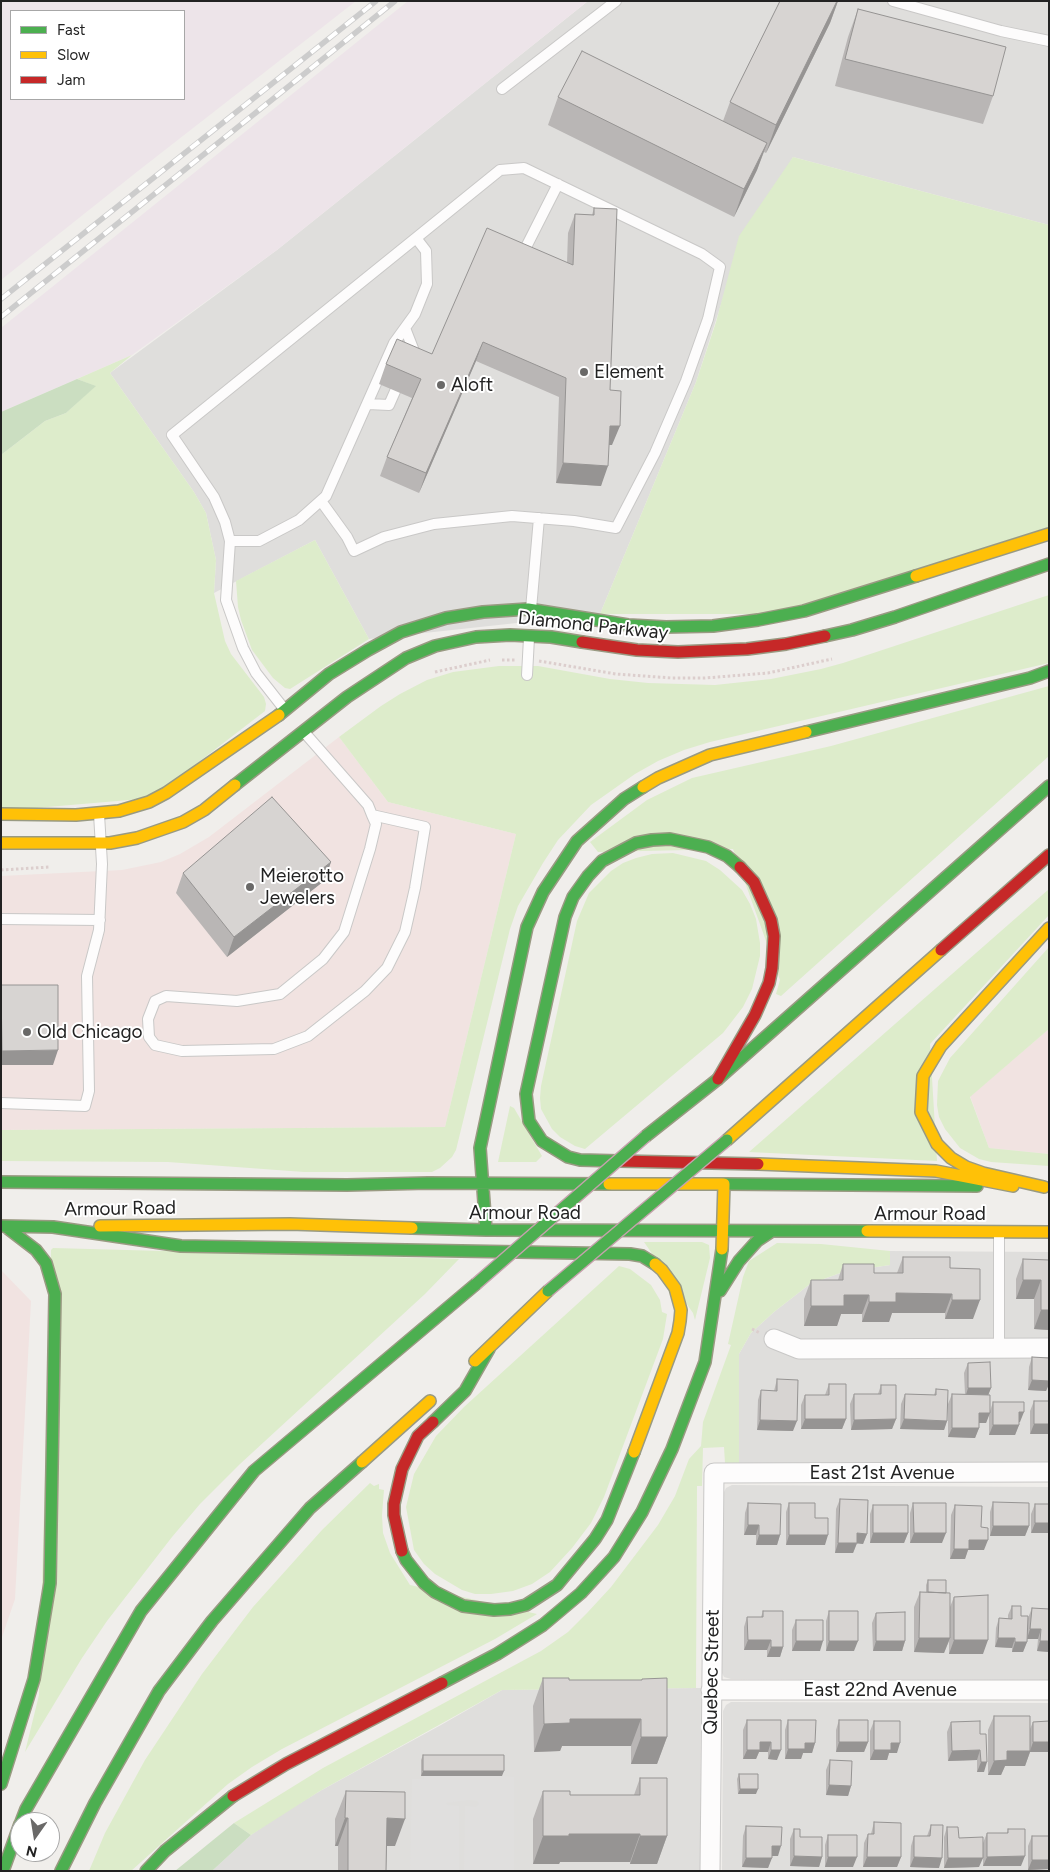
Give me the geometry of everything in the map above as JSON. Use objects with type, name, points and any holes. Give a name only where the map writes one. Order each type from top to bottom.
[{"type":"main road","name":"Diamond Parkway","points":[[1,814],[76,815],[119,811],[148,802],[294,721],[347,697],[406,658],[435,646],[530,622],[666,627],[713,626],[758,620],[804,611],[1049,534]]},
{"type":"main road","name":"Diamond Parkway","points":[[1,842],[101,843],[137,838],[161,832],[182,822],[204,810],[294,721],[329,674],[401,632],[446,618],[483,612],[530,622],[637,650],[678,652],[747,649],[786,644],[852,630],[1049,564]]},
{"type":"main road","points":[[486,1230],[480,1148],[527,927],[542,892],[577,841],[624,799],[658,778],[710,754],[1021,680],[1049,671]]},
{"type":"main road","points":[[25,1812],[141,1610],[254,1471],[476,1284],[646,1136],[718,1079],[1049,786]]},
{"type":"main road","points":[[718,1079],[755,1015],[769,983],[774,936],[771,920],[754,882],[744,870],[727,856],[708,847],[670,839],[636,843],[602,861],[573,897],[564,917],[526,1094],[529,1122],[542,1141],[568,1157],[580,1160],[857,1167],[936,1171],[1013,1186]]},
{"type":"main road","points":[[459,1375],[489,1349],[548,1291],[727,1140],[1049,855]]},
{"type":"main road","points":[[1046,1187],[983,1173],[966,1167],[951,1158],[937,1144],[921,1112],[923,1076],[941,1046],[1049,928]]},
{"type":"main road","name":"Armour Road","points":[[1,1182],[1046,1187]]},
{"type":"main road","points":[[146,1871],[165,1851],[227,1800],[286,1764],[496,1654],[543,1625],[580,1594],[614,1558],[642,1512],[668,1458],[705,1362],[716,1299],[724,1231],[724,1184]]},
{"type":"main road","name":"Armour Road","points":[[4,1226],[290,1224],[486,1230],[1049,1232]]},
{"type":"main road","points":[[1,1784],[34,1680],[50,1582],[55,1294],[46,1263],[36,1250],[4,1226]]},
{"type":"main road","points":[[53,1227],[181,1246],[630,1254],[642,1256],[662,1270],[675,1288],[680,1300],[681,1310],[678,1333],[627,1474],[607,1520],[595,1539],[550,1592],[526,1605],[494,1610],[463,1606],[435,1592],[424,1583],[406,1560],[400,1548],[394,1515],[394,1504],[402,1468],[418,1436],[464,1391],[489,1349]]},
{"type":"main road","points":[[716,1299],[739,1261],[757,1241],[772,1231]]},
{"type":"main road","points":[[61,1871],[95,1803],[159,1691],[212,1621],[310,1508],[437,1395]]},
{"type":"main road","points":[[3,1871],[10,1851]]},
{"type":"street","points":[[774,1339],[800,1349],[1049,1348]]},
{"type":"street","name":"East 21st Avenue","points":[[714,1473],[1049,1472]]},
{"type":"street","name":"Quebec Street","points":[[710,1871],[714,1473]]},
{"type":"street","name":"East 22nd Avenue","points":[[711,1690],[1049,1690]]},
{"type":"lane","points":[[502,89],[616,1]]},
{"type":"lane","points":[[893,1],[1001,31],[1049,40]]},
{"type":"lane","points":[[321,501],[347,537],[354,551],[384,537],[434,524],[512,516],[574,521],[616,528],[655,453],[686,381],[708,319],[720,267],[702,254],[524,168],[500,170],[172,435],[214,497],[225,522],[230,541],[226,600],[243,648],[256,672],[294,721],[368,805],[372,815],[376,824],[344,932],[322,959],[280,994],[237,1001],[166,996],[155,1001],[148,1019],[149,1037],[155,1045],[182,1051],[274,1049],[308,1036],[365,991],[387,968],[405,932],[426,827],[372,815]]},
{"type":"lane","points":[[521,257],[558,184]]},
{"type":"lane","points":[[230,541],[259,541],[299,520],[326,496],[394,343],[415,314],[427,284],[426,251],[416,238]]},
{"type":"lane","points":[[368,404],[389,405],[414,351],[405,328]]},
{"type":"lane","points":[[527,675],[539,518]]},
{"type":"lane","points":[[1,1103],[85,1106],[89,1091],[87,976],[100,920],[102,864],[99,813]]},
{"type":"lane","points":[[1,919],[100,920]]},
{"type":"lane","points":[[999,1232],[999,1348]]},
{"type":"path","points":[[501,660],[528,660],[616,674],[697,678],[768,673],[840,657]]},
{"type":"path","points":[[431,673],[492,660]]},
{"type":"path","points":[[1,870],[58,867]]},
{"type":"shaded area","points":[[1,1],[356,1],[1,280]]},
{"type":"shaded area","points":[[408,1],[588,1],[277,250],[132,355],[1,412],[1,328]]},
{"type":"shaded area","points":[[588,1],[1049,1],[1049,225],[793,157],[728,283],[696,382],[600,614],[369,639],[315,540],[214,593],[216,560],[206,513],[194,492],[110,373],[277,250]]},
{"type":"shaded area","points":[[339,737],[388,802],[516,834],[445,1127],[1,1130],[1,876],[122,870],[161,862],[180,854],[209,837]]},
{"type":"shaded area","points":[[1049,1029],[1049,1154],[989,1148],[970,1096]]},
{"type":"shaded area","points":[[890,1251],[1049,1252],[1049,1464],[739,1463],[739,1354],[751,1333],[810,1284],[843,1272],[890,1265]]},
{"type":"shaded area","points":[[1,1270],[31,1301],[15,1599],[1,1640]]},
{"type":"shaded area","points":[[732,1485],[1049,1487],[1049,1680],[731,1679],[724,1677],[721,1671],[723,1494],[726,1488]]},
{"type":"shaded area","points":[[701,1688],[700,1871],[212,1871],[251,1835],[272,1820],[320,1791],[502,1690]]},
{"type":"shaded area","points":[[731,1702],[1049,1703],[1049,1871],[722,1871],[723,1711],[726,1705]]},
{"type":"shaded area","points":[[424,1760],[505,1760],[504,1776],[514,1777],[514,1871],[464,1871],[465,1806],[476,1807],[479,1803],[468,1800],[446,1803],[447,1805],[459,1806],[459,1871],[410,1871],[412,1779],[424,1779]]},
{"type":"green space","points":[[793,157],[1049,225],[1049,527],[776,614],[600,614],[696,382],[716,322],[739,236]]},
{"type":"green space","points":[[132,355],[110,373],[194,492],[206,513],[216,560],[214,593],[225,641],[231,654],[264,697],[265,711],[152,798],[1,811],[1,455],[45,421],[66,413],[95,386],[77,379]]},
{"type":"green space","points":[[77,379],[96,386],[66,413],[45,421],[1,455],[1,412]]},
{"type":"green space","points":[[315,540],[369,639],[290,689],[285,688],[273,678],[252,650],[241,620],[236,581]]},
{"type":"green space","points":[[1049,595],[1049,663],[710,742],[684,750],[658,761],[635,774],[591,805],[558,840],[518,906],[510,929],[456,1150],[452,1157],[440,1168],[432,1172],[304,1172],[168,1162],[1,1161],[1,1130],[445,1127],[516,834],[388,802],[339,737],[400,694],[427,680],[453,672],[499,666],[538,666],[610,679],[648,683],[715,685],[771,679],[843,663]]},
{"type":"green space","points":[[1049,686],[1049,756],[781,996],[776,994],[780,980],[733,849],[598,852],[590,842],[647,800],[692,778],[831,746]]},
{"type":"green space","points":[[673,853],[706,861],[720,870],[742,890],[756,919],[760,943],[760,956],[752,989],[743,1007],[723,1033],[585,1149],[575,1146],[560,1137],[552,1129],[541,1109],[540,1098],[577,921],[589,893],[611,871],[623,863],[636,858],[652,854]]},
{"type":"green space","points":[[1049,889],[1049,915],[930,1044],[937,1161],[749,1152]]},
{"type":"green space","points":[[1049,947],[1049,1029],[970,1097],[989,1148],[1049,1154],[1049,1166],[991,1162],[979,1159],[960,1148],[945,1129],[939,1117],[937,1105],[938,1081],[950,1058]]},
{"type":"green space","points":[[510,1106],[514,1108],[542,1156],[536,1162],[498,1162]]},
{"type":"green space","points":[[644,1242],[702,1242],[709,1245],[710,1258],[695,1320],[693,1313]]},
{"type":"green space","points":[[777,1243],[821,1244],[890,1251],[890,1265],[843,1272],[810,1284],[751,1333],[739,1354],[739,1463],[725,1463],[724,1447],[703,1448],[702,1486],[697,1486],[696,1688],[502,1690],[320,1791],[251,1835],[234,1823],[323,1768],[541,1651],[568,1632],[587,1613],[611,1587],[658,1525],[675,1496],[689,1459],[701,1446],[703,1422],[731,1345],[728,1344],[743,1277],[749,1261]]},
{"type":"green space","points":[[53,1248],[459,1259],[425,1294],[240,1464],[200,1504],[107,1621],[82,1658],[25,1752],[39,1695],[51,1250]]},
{"type":"green space","points":[[619,1266],[630,1269],[651,1285],[660,1300],[662,1312],[667,1314],[663,1339],[604,1497],[591,1523],[572,1548],[550,1572],[532,1584],[513,1591],[491,1594],[475,1594],[462,1590],[435,1574],[424,1564],[414,1550],[406,1507],[414,1474],[436,1436],[464,1407]]},
{"type":"green space","points":[[370,1483],[374,1486],[379,1484],[379,1489],[384,1490],[383,1533],[390,1553],[410,1585],[537,1614],[495,1639],[282,1749],[252,1767],[228,1784],[131,1871],[89,1871],[105,1833],[145,1760],[202,1674],[253,1607],[322,1530]]},
{"type":"green space","points":[[234,1823],[251,1835],[212,1871],[175,1871]]},
{"type":"building","points":[[780,1],[837,1],[776,125],[730,102]]},
{"type":"building","points":[[858,9],[1006,47],[993,96],[845,59]]},
{"type":"building","points":[[582,51],[767,143],[744,189],[558,97]]},
{"type":"building","points":[[594,208],[617,209],[610,390],[621,391],[620,426],[610,426],[608,466],[563,463],[566,378],[483,342],[426,473],[387,457],[421,379],[386,364],[397,339],[432,354],[487,228],[573,265],[575,214],[594,215]]},
{"type":"building","name":"Meierotto Jewelers","points":[[272,797],[331,862],[234,937],[183,873]]},
{"type":"building","name":"Old Chicago","points":[[1,985],[58,985],[58,1050],[2,1051]]},
{"type":"building","points":[[903,1257],[950,1257],[950,1268],[980,1269],[980,1300],[952,1300],[952,1294],[896,1293],[896,1302],[869,1302],[869,1295],[844,1295],[844,1306],[811,1306],[811,1280],[843,1280],[843,1264],[874,1264],[874,1273],[903,1273]]},
{"type":"building","points":[[1023,1259],[1049,1260],[1049,1310],[1041,1310],[1041,1280],[1023,1280]]},
{"type":"building","points":[[1032,1357],[1049,1358],[1049,1381],[1032,1380]]},
{"type":"building","points":[[990,1362],[991,1388],[968,1388],[968,1363]]},
{"type":"building","points":[[777,1379],[798,1380],[797,1421],[760,1420],[761,1390],[777,1391]]},
{"type":"building","points":[[829,1384],[846,1384],[846,1419],[805,1419],[805,1395],[829,1395]]},
{"type":"building","points":[[881,1385],[896,1385],[896,1419],[854,1420],[854,1394],[881,1394]]},
{"type":"building","points":[[936,1389],[948,1390],[947,1421],[904,1419],[905,1394],[936,1395]]},
{"type":"building","points":[[952,1394],[990,1395],[990,1413],[979,1413],[979,1428],[952,1428]]},
{"type":"building","points":[[1034,1401],[1049,1401],[1049,1424],[1034,1424]]},
{"type":"building","points":[[993,1402],[1024,1402],[1024,1412],[1019,1412],[1019,1425],[993,1425]]},
{"type":"building","points":[[840,1499],[868,1500],[867,1534],[857,1533],[857,1543],[838,1543]]},
{"type":"building","points":[[993,1502],[1029,1503],[1029,1526],[993,1526]]},
{"type":"building","points":[[748,1503],[781,1504],[780,1535],[759,1535],[759,1525],[748,1525]]},
{"type":"building","points":[[789,1503],[815,1503],[815,1518],[828,1518],[828,1535],[789,1535]]},
{"type":"building","points":[[913,1503],[946,1503],[946,1533],[914,1533]]},
{"type":"building","points":[[1035,1504],[1049,1504],[1049,1523],[1035,1523]]},
{"type":"building","points":[[873,1505],[908,1505],[908,1533],[873,1533]]},
{"type":"building","points":[[955,1505],[982,1506],[981,1527],[988,1528],[988,1540],[969,1540],[969,1549],[954,1549]]},
{"type":"building","points":[[928,1580],[946,1580],[946,1593],[928,1592]]},
{"type":"building","points":[[920,1592],[950,1593],[950,1638],[919,1638]]},
{"type":"building","points":[[988,1595],[988,1640],[954,1640],[954,1597]]},
{"type":"building","points":[[1012,1606],[1021,1606],[1021,1616],[1028,1616],[1027,1642],[1015,1642],[1015,1638],[998,1638],[999,1618],[1012,1619]]},
{"type":"building","points":[[1032,1608],[1049,1609],[1049,1641],[1040,1641],[1041,1629],[1030,1629]]},
{"type":"building","points":[[763,1611],[783,1611],[783,1647],[771,1647],[771,1640],[748,1640],[747,1617],[763,1617]]},
{"type":"building","points":[[829,1611],[858,1611],[858,1641],[829,1641]]},
{"type":"building","points":[[905,1612],[905,1641],[876,1641],[876,1613]]},
{"type":"building","points":[[796,1620],[823,1620],[823,1641],[796,1641]]},
{"type":"building","points":[[543,1678],[642,1680],[667,1678],[667,1737],[641,1737],[641,1719],[570,1719],[570,1723],[544,1724]]},
{"type":"building","points":[[994,1716],[1030,1716],[1030,1751],[1007,1751],[1007,1760],[994,1761]]},
{"type":"building","points":[[747,1720],[781,1720],[781,1750],[771,1750],[771,1742],[760,1742],[760,1750],[747,1750]]},
{"type":"building","points":[[788,1720],[816,1720],[815,1743],[805,1743],[805,1749],[788,1749]]},
{"type":"building","points":[[839,1720],[868,1720],[868,1742],[839,1742]]},
{"type":"building","points":[[874,1721],[900,1721],[900,1743],[891,1743],[891,1750],[874,1750]]},
{"type":"building","points":[[980,1721],[980,1734],[986,1734],[987,1762],[981,1762],[980,1750],[952,1751],[951,1722]]},
{"type":"building","points":[[1049,1721],[1049,1742],[1033,1742],[1033,1722]]},
{"type":"building","points":[[423,1755],[504,1755],[504,1771],[423,1771]]},
{"type":"building","points":[[830,1760],[852,1761],[851,1786],[829,1785]]},
{"type":"building","points":[[739,1774],[758,1774],[758,1789],[740,1789]]},
{"type":"building","points":[[640,1778],[667,1778],[667,1836],[569,1834],[569,1836],[543,1836],[543,1791],[570,1791],[570,1795],[640,1795]]},
{"type":"building","points":[[346,1791],[405,1792],[405,1819],[387,1818],[386,1871],[348,1871],[348,1818],[345,1818]]},
{"type":"building","points":[[874,1822],[901,1823],[901,1857],[867,1857],[868,1834],[874,1834]]},
{"type":"building","points":[[931,1825],[943,1825],[942,1858],[914,1857],[914,1836],[930,1836]]},
{"type":"building","points":[[746,1826],[782,1827],[781,1846],[772,1846],[772,1858],[746,1858]]},
{"type":"building","points":[[947,1827],[958,1827],[959,1838],[983,1837],[983,1858],[948,1858]]},
{"type":"building","points":[[794,1829],[800,1829],[800,1837],[822,1837],[822,1857],[794,1856]]},
{"type":"building","points":[[1008,1829],[1025,1829],[1025,1856],[987,1857],[987,1833],[1008,1833]]},
{"type":"building","points":[[828,1835],[857,1835],[857,1857],[828,1857]]},
{"type":"building","points":[[1032,1836],[1049,1836],[1049,1860],[1032,1860]]},
{"type":"railway","points":[[1,299],[376,1]]},
{"type":"railway","points":[[1,317],[395,1]]},
{"type":"traffic: fast","points":[[825,636],[895,617],[1049,564]]},
{"type":"traffic: fast","points":[[279,715],[329,674],[368,650],[401,632],[446,618],[483,612],[528,609],[628,625],[666,627],[713,626],[804,611],[916,576]]},
{"type":"traffic: fast","points":[[235,785],[347,697],[406,658],[435,646],[476,637],[510,635],[551,637],[582,642]]},
{"type":"traffic: fast","points":[[806,732],[1030,678],[1049,671]]},
{"type":"traffic: fast","points":[[646,1136],[718,1079],[1049,786]]},
{"type":"traffic: fast","points":[[486,1230],[480,1148],[527,927],[543,892],[577,841],[624,799],[643,787]]},
{"type":"traffic: fast","points":[[619,1161],[580,1160],[568,1157],[542,1141],[529,1121],[526,1094],[565,917],[573,897],[602,861],[636,843],[652,840],[670,839],[708,847],[727,856],[740,867]]},
{"type":"traffic: fast","points":[[476,1284],[646,1136]]},
{"type":"traffic: fast","points":[[548,1291],[727,1140]]},
{"type":"traffic: fast","points":[[1,1182],[347,1185],[428,1183],[609,1184]]},
{"type":"traffic: fast","points":[[724,1184],[977,1186]]},
{"type":"traffic: fast","points":[[1,1226],[53,1227],[181,1246],[630,1254],[642,1256],[655,1264]]},
{"type":"traffic: fast","points":[[1,1784],[34,1679],[50,1583],[55,1294],[46,1263],[36,1250],[6,1227]]},
{"type":"traffic: fast","points":[[412,1228],[486,1230],[867,1231]]},
{"type":"traffic: fast","points":[[720,1291],[739,1261],[757,1241],[772,1231]]},
{"type":"traffic: fast","points":[[442,1683],[497,1654],[543,1625],[581,1593],[614,1557],[642,1512],[672,1449],[705,1362],[722,1249]]},
{"type":"traffic: fast","points":[[25,1812],[141,1611],[254,1471],[476,1284]]},
{"type":"traffic: fast","points":[[433,1422],[465,1391],[489,1349]]},
{"type":"traffic: fast","points":[[402,1551],[406,1560],[424,1583],[435,1592],[463,1606],[494,1610],[526,1605],[557,1585],[595,1539],[607,1520],[634,1452]]},
{"type":"traffic: fast","points":[[61,1871],[95,1803],[159,1691],[212,1621],[310,1508],[362,1462]]},
{"type":"traffic: fast","points":[[146,1871],[165,1851],[233,1796]]},
{"type":"traffic: fast","points":[[3,1871],[10,1852]]},
{"type":"traffic: slow","points":[[916,576],[1049,534]]},
{"type":"traffic: slow","points":[[1,814],[76,815],[119,811],[149,802],[166,793],[279,715]]},
{"type":"traffic: slow","points":[[643,787],[658,778],[710,755],[806,732]]},
{"type":"traffic: slow","points":[[1,843],[110,843],[137,838],[183,822],[204,810],[235,785]]},
{"type":"traffic: slow","points":[[1044,1187],[983,1173],[966,1167],[951,1158],[937,1144],[921,1112],[923,1076],[941,1046],[1049,928]]},
{"type":"traffic: slow","points":[[727,1140],[941,950]]},
{"type":"traffic: slow","points":[[758,1164],[936,1171],[1013,1186]]},
{"type":"traffic: slow","points":[[609,1184],[724,1184],[722,1249]]},
{"type":"traffic: slow","points":[[100,1226],[290,1224],[412,1228]]},
{"type":"traffic: slow","points":[[867,1231],[1049,1232]]},
{"type":"traffic: slow","points":[[634,1452],[678,1333],[680,1321],[681,1310],[675,1288],[662,1270],[655,1264]]},
{"type":"traffic: slow","points":[[475,1361],[548,1291]]},
{"type":"traffic: slow","points":[[362,1462],[430,1401]]},
{"type":"traffic: jam","points":[[582,642],[637,650],[678,652],[747,649],[825,636]]},
{"type":"traffic: jam","points":[[941,950],[1049,855]]},
{"type":"traffic: jam","points":[[718,1079],[755,1015],[769,983],[772,968],[774,936],[771,920],[754,882],[740,867]]},
{"type":"traffic: jam","points":[[619,1161],[758,1164]]},
{"type":"traffic: jam","points":[[402,1551],[394,1515],[394,1504],[402,1469],[418,1436],[433,1422]]},
{"type":"traffic: jam","points":[[233,1796],[286,1764],[442,1683]]},
{"type":"place","name":"Element","points":[[584,372]]},
{"type":"place","name":"Aloft","points":[[441,385]]},
{"type":"place","name":"Meierotto Jewelers","points":[[250,887]]},
{"type":"place","name":"Old Chicago","points":[[27,1032]]}]
